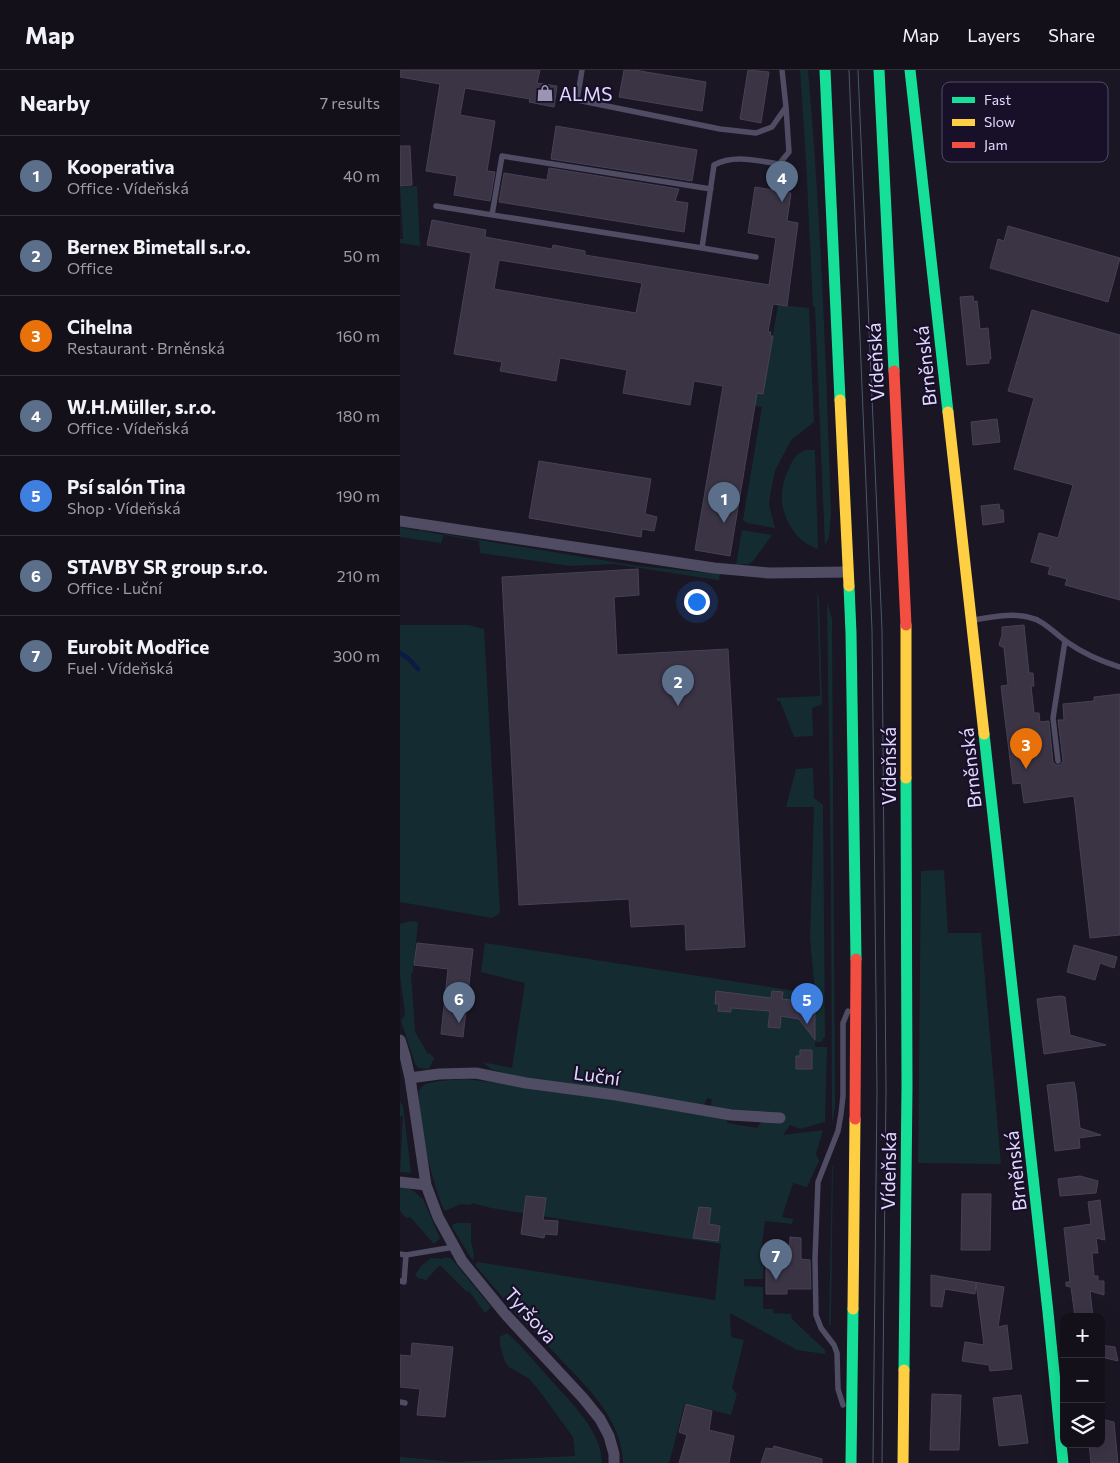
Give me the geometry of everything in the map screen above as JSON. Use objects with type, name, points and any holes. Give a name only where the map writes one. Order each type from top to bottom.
[{"type":"main road","name":"Vídeňská","points":[[815,70],[829,169]]},
{"type":"main road","name":"Vídeňská","points":[[825,70],[851,633],[856,990],[851,1463]]},
{"type":"main road","name":"Vídeňská","points":[[879,70],[906,630],[906,1097],[903,1463]]},
{"type":"main road","name":"Brněnská","points":[[910,70],[972,620],[1063,1463]]},
{"type":"street","points":[[400,522],[714,568],[769,573],[848,572]]},
{"type":"street","name":"Tyršova","points":[[400,1040],[410,1078],[426,1185],[438,1217],[462,1261],[507,1316],[600,1418],[609,1436],[614,1454],[614,1463]]},
{"type":"street","name":"Luční","points":[[410,1078],[439,1074],[476,1073],[526,1083],[616,1095],[731,1115],[780,1118]]},
{"type":"street","points":[[400,1182],[426,1185]]},
{"type":"lane","points":[[582,70],[577,100],[720,130],[756,133],[772,127],[786,107]]},
{"type":"lane","points":[[702,248],[714,165],[724,160],[734,159],[779,164],[789,152],[782,70]]},
{"type":"lane","points":[[492,215],[502,156],[710,189]]},
{"type":"lane","points":[[436,206],[756,257]]},
{"type":"lane","points":[[972,620],[1008,615],[1029,617],[1046,624],[1086,655],[1120,667]]},
{"type":"lane","points":[[1058,760],[1053,718],[1066,641]]},
{"type":"lane","points":[[851,1434],[838,1388],[837,1354],[834,1345],[821,1328],[816,1315],[815,1303],[818,1182],[838,1131],[841,1114],[843,1023],[856,990]]},
{"type":"lane","points":[[400,1281],[404,1282],[403,1255],[454,1248]]},
{"type":"green space","points":[[800,70],[808,70],[820,236],[831,512],[829,537],[825,546],[815,307],[813,306]]},
{"type":"green space","points":[[417,186],[420,246],[400,243],[400,239],[403,239],[400,187]]},
{"type":"green space","points":[[778,305],[809,308],[814,422],[791,440],[775,471],[769,505],[775,528],[747,523],[743,520],[762,407],[742,404],[744,390],[763,394]]},
{"type":"green space","points":[[806,450],[815,450],[818,549],[805,543],[795,533],[786,517],[782,501],[783,484],[791,463]]},
{"type":"green space","points":[[400,527],[638,566],[720,574],[719,580],[730,582],[614,564],[570,566],[480,553],[479,541],[444,535],[441,543],[400,537]]},
{"type":"green space","points":[[742,530],[772,535],[753,561],[749,564],[736,565]]},
{"type":"green space","points":[[817,593],[819,599],[822,704],[812,708],[813,736],[794,737],[780,701],[777,701],[777,698],[820,696]]},
{"type":"green space","points":[[827,602],[832,619],[835,1107],[832,1124],[831,885]]},
{"type":"green space","points":[[400,625],[469,625],[484,629],[500,913],[492,918],[400,902]]},
{"type":"green space","points":[[813,768],[814,798],[823,805],[825,1038],[823,1038],[822,1042],[815,1042],[815,1047],[827,1047],[825,1122],[800,1129],[790,1125],[783,1135],[823,1130],[816,1154],[819,1161],[807,1187],[793,1183],[782,1217],[793,1219],[792,1224],[765,1221],[761,1252],[787,1257],[786,1262],[764,1262],[763,1279],[744,1279],[744,1286],[763,1287],[763,1309],[773,1309],[773,1313],[791,1314],[792,1319],[825,1350],[825,1354],[797,1350],[730,1313],[731,1337],[744,1340],[732,1388],[737,1394],[731,1415],[685,1403],[669,1463],[623,1463],[617,1433],[603,1407],[584,1384],[514,1312],[519,1303],[505,1300],[475,1265],[478,1262],[715,1300],[721,1244],[491,1208],[472,1203],[471,1205],[461,1204],[445,1211],[426,1151],[420,1115],[419,1090],[425,1084],[466,1079],[553,1090],[728,1118],[727,1123],[757,1128],[761,1122],[710,1108],[712,1099],[707,1098],[704,1106],[512,1076],[491,1069],[482,1062],[512,1068],[525,983],[481,972],[485,943],[815,994],[810,937],[814,807],[786,807],[796,769]]},
{"type":"green space","points":[[944,870],[948,933],[981,933],[1001,1164],[918,1163],[921,871]]},
{"type":"green space","points":[[410,921],[418,922],[413,973],[411,973],[415,1032],[428,1054],[430,1053],[434,1058],[429,1069],[419,1068],[415,1064],[401,1021],[405,1014],[400,975],[400,924]]},
{"type":"green space","points":[[400,1102],[403,1106],[411,1173],[400,1172],[403,1115],[400,1117]]},
{"type":"green space","points":[[832,1166],[831,1325],[829,1325]]},
{"type":"green space","points":[[400,1186],[411,1189],[423,1199],[440,1238],[434,1244],[410,1217],[406,1218],[400,1211]]},
{"type":"green space","points":[[471,1223],[473,1261],[452,1227],[453,1224]]},
{"type":"green space","points":[[443,1257],[451,1258],[491,1307],[485,1313],[469,1291],[467,1292],[440,1265],[426,1280],[415,1275],[421,1266],[431,1258],[444,1259]]},
{"type":"green space","points":[[507,1333],[570,1401],[589,1425],[596,1437],[602,1463],[400,1463],[400,1457],[454,1462],[575,1456],[573,1437],[538,1389],[528,1378],[509,1367],[505,1362],[500,1345],[500,1337]]},
{"type":"building","points":[[400,70],[540,70],[537,83],[557,86],[554,107],[529,102],[530,99],[465,88],[460,115],[495,121],[487,171],[495,172],[490,201],[454,195],[457,176],[426,171],[440,84],[400,77]]},
{"type":"building","points":[[624,70],[706,82],[702,111],[619,97]]},
{"type":"building","points":[[748,70],[769,72],[761,123],[740,119]]},
{"type":"building","points":[[556,126],[697,150],[692,181],[551,159]]},
{"type":"building","points":[[400,146],[410,146],[412,185],[400,186]]},
{"type":"building","points":[[549,168],[679,189],[675,201],[688,203],[684,232],[499,202],[504,173],[547,180]]},
{"type":"building","points":[[755,187],[791,193],[787,221],[798,223],[787,306],[773,304],[768,332],[771,332],[770,336],[773,336],[763,394],[757,393],[730,556],[695,550],[723,386],[694,381],[690,405],[623,393],[627,370],[560,358],[556,381],[500,371],[502,362],[454,354],[471,253],[427,245],[432,220],[486,230],[485,237],[552,249],[553,245],[585,251],[585,255],[769,285],[776,238],[748,233]],"holes":[[[499,260],[642,283],[636,313],[494,289]]]},
{"type":"building","points":[[1008,226],[1120,258],[1108,302],[990,268],[998,239],[1004,241]]},
{"type":"building","points":[[973,296],[974,302],[977,301],[980,329],[988,328],[991,359],[989,359],[989,363],[967,365],[960,297]]},
{"type":"building","points":[[1032,310],[1120,335],[1120,600],[1065,585],[1067,579],[1048,574],[1050,567],[1031,562],[1039,533],[1058,538],[1073,485],[1014,469],[1034,398],[1008,391]]},
{"type":"building","points":[[997,419],[1000,442],[973,445],[971,422]]},
{"type":"building","points":[[539,461],[651,479],[645,514],[657,517],[654,531],[642,529],[641,537],[529,518]]},
{"type":"building","points":[[999,504],[1000,510],[1003,510],[1004,522],[983,525],[981,506]]},
{"type":"building","points":[[638,569],[639,595],[614,597],[617,655],[728,649],[745,947],[686,950],[685,924],[631,927],[629,899],[519,905],[502,577]]},
{"type":"building","points":[[1024,625],[1029,673],[1033,673],[1034,686],[1031,686],[1034,713],[1039,713],[1040,722],[1049,721],[1053,762],[1056,765],[1060,765],[1063,761],[1058,720],[1064,720],[1063,704],[1094,701],[1094,697],[1120,694],[1120,935],[1090,938],[1074,796],[1024,803],[1021,783],[1013,784],[1001,686],[1008,685],[1004,648],[999,645],[1002,627]]},
{"type":"building","points":[[417,943],[473,949],[463,1037],[441,1034],[448,969],[414,965]]},
{"type":"building","points":[[1074,945],[1117,957],[1114,968],[1100,963],[1095,980],[1067,972]]},
{"type":"building","points":[[716,991],[771,998],[772,991],[783,992],[782,999],[799,1001],[799,995],[815,997],[815,1040],[799,1019],[781,1016],[780,1028],[768,1027],[770,1011],[731,1008],[731,1012],[718,1011],[719,1004],[715,1004]]},
{"type":"building","points":[[1065,997],[1070,1035],[1106,1045],[1044,1054],[1037,999]]},
{"type":"building","points":[[800,1050],[812,1050],[812,1069],[796,1069],[796,1056],[800,1056]]},
{"type":"building","points":[[1074,1082],[1080,1128],[1101,1135],[1079,1138],[1080,1148],[1055,1151],[1047,1085]]},
{"type":"building","points":[[1080,1176],[1098,1181],[1096,1193],[1060,1196],[1058,1179]]},
{"type":"building","points":[[962,1194],[991,1194],[990,1250],[961,1250]]},
{"type":"building","points":[[526,1196],[546,1198],[543,1220],[558,1221],[557,1235],[545,1234],[544,1238],[521,1234]]},
{"type":"building","points":[[1100,1200],[1105,1240],[1096,1238],[1098,1253],[1092,1253],[1094,1276],[1098,1276],[1098,1281],[1104,1281],[1104,1295],[1090,1291],[1093,1313],[1074,1313],[1071,1287],[1066,1286],[1066,1282],[1070,1282],[1064,1228],[1091,1224],[1088,1202]]},
{"type":"building","points":[[699,1207],[711,1208],[709,1224],[720,1226],[718,1241],[693,1238]]},
{"type":"building","points":[[790,1237],[801,1238],[801,1259],[810,1260],[811,1289],[787,1289],[787,1294],[766,1294],[766,1265],[789,1265]]},
{"type":"building","points":[[931,1275],[1004,1287],[998,1327],[1007,1325],[1012,1369],[990,1371],[989,1365],[962,1361],[965,1342],[984,1345],[976,1283],[975,1294],[945,1289],[942,1307],[931,1306]]},
{"type":"building","points":[[412,1343],[453,1347],[445,1417],[417,1415],[420,1389],[400,1387],[400,1355],[411,1356]]},
{"type":"building","points":[[1105,1346],[1115,1347],[1118,1361],[1105,1358]]},
{"type":"building","points":[[932,1394],[961,1395],[959,1450],[930,1450]]},
{"type":"building","points":[[1021,1395],[1028,1443],[999,1446],[993,1398]]},
{"type":"building","points":[[686,1404],[712,1411],[709,1430],[734,1436],[729,1463],[679,1463],[687,1435],[679,1432]]},
{"type":"building","points":[[1105,1420],[1114,1422],[1118,1463],[1091,1463],[1089,1448],[1105,1448]]},
{"type":"building","points":[[774,1446],[822,1459],[822,1463],[761,1463],[766,1448],[773,1449]]},
{"type":"waterway","points":[[400,653],[408,658],[418,669]]},
{"type":"tram line","points":[[849,70],[872,630],[877,1089],[873,1463]]},
{"type":"tram line","points":[[858,70],[882,630],[886,1090],[882,1463]]},
{"type":"traffic: fast","points":[[825,70],[840,400]]},
{"type":"traffic: fast","points":[[879,70],[894,371]]},
{"type":"traffic: fast","points":[[910,70],[948,412]]},
{"type":"traffic: fast","points":[[849,586],[856,959]]},
{"type":"traffic: fast","points":[[984,734],[1063,1463]]},
{"type":"traffic: fast","points":[[904,1370],[907,1087],[906,778]]},
{"type":"traffic: fast","points":[[851,1463],[853,1309]]},
{"type":"traffic: slow","points":[[840,400],[849,586]]},
{"type":"traffic: slow","points":[[948,412],[984,734]]},
{"type":"traffic: slow","points":[[906,625],[906,778]]},
{"type":"traffic: slow","points":[[853,1309],[855,1119]]},
{"type":"traffic: slow","points":[[903,1463],[904,1370]]},
{"type":"traffic: jam","points":[[894,371],[906,625]]},
{"type":"traffic: jam","points":[[855,1119],[856,959]]},
{"type":"place","name":"ALMS","points":[[545,93]]},
{"type":"place","name":"W.H.Müller, s.r.o.","points":[[782,202]]},
{"type":"place","name":"Kooperativa","points":[[724,523]]},
{"type":"place","name":"Bernex Bimetall s.r.o.","points":[[678,706]]},
{"type":"place","name":"Cihelna","points":[[1026,769]]},
{"type":"place","name":"STAVBY SR group s.r.o.","points":[[459,1023]]},
{"type":"place","name":"Psí salón Tina","points":[[807,1024]]},
{"type":"place","name":"Eurobit Modřice","points":[[776,1280]]}]
